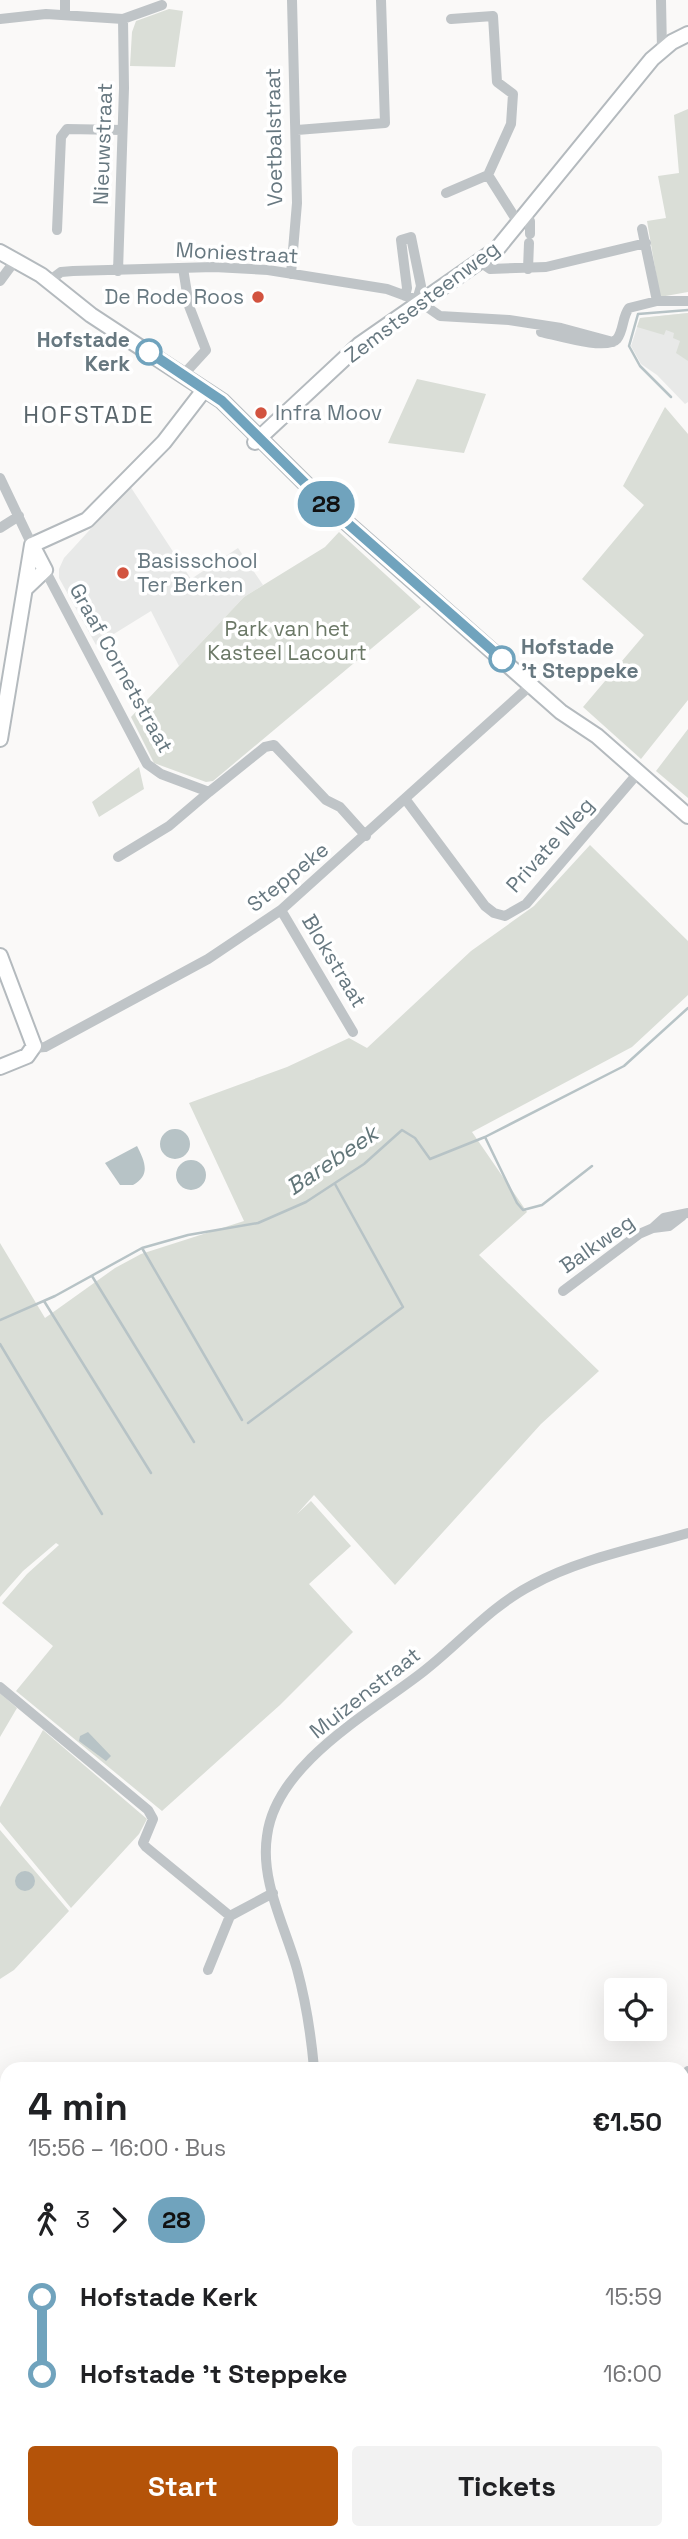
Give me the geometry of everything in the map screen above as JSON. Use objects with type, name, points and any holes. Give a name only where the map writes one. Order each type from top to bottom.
[{"type":"street","points":[[65,0],[65,15]]},
{"type":"street","name":"Voetbalstraat","points":[[291,274],[297,203],[292,0]]},
{"type":"street","points":[[297,130],[385,123],[381,0]]},
{"type":"street","points":[[661,0],[662,50]]},
{"type":"street","points":[[0,19],[65,15],[123,19],[162,5]]},
{"type":"street","points":[[446,193],[488,175],[511,124],[513,94],[497,82],[493,16],[451,19]]},
{"type":"street","name":"Nieuwstraat","points":[[118,271],[123,19]]},
{"type":"street","name":"Zemstsesteenweg","points":[[257,440],[359,345],[497,249],[662,50],[688,34]]},
{"type":"street","points":[[57,230],[61,137],[68,129],[122,130]]},
{"type":"street","points":[[488,175],[522,220]]},
{"type":"street","name":"Zemstsesteenweg","points":[[522,220],[530,221],[528,269]]},
{"type":"street","points":[[642,229],[657,301],[688,301]]},
{"type":"street","points":[[405,296],[407,288],[401,240],[411,237],[421,286],[420,302]]},
{"type":"street","points":[[480,262],[490,269],[528,269],[578,261],[646,243]]},
{"type":"street","points":[[0,252],[49,281],[91,315],[222,401],[257,440],[329,507],[531,685],[688,816]]},
{"type":"street","points":[[0,281],[14,262]]},
{"type":"street","name":"Moniestraat","points":[[49,281],[61,272],[214,267],[291,274],[387,289],[420,302],[440,316],[498,322],[613,342],[619,337],[629,308],[657,301]]},
{"type":"street","points":[[183,268],[189,306],[206,350],[184,374]]},
{"type":"street","points":[[32,545],[87,520],[164,442],[204,390]]},
{"type":"street","points":[[0,478],[45,570],[25,589]]},
{"type":"street","points":[[0,528],[19,516]]},
{"type":"street","points":[[0,739],[32,545]]},
{"type":"street","name":"Graaf Cornetstraat","points":[[45,570],[147,764],[162,774],[209,792]]},
{"type":"street","name":"Steppeke","points":[[33,1048],[45,1047],[208,958],[281,910],[407,800],[531,685]]},
{"type":"street","points":[[118,858],[169,826],[265,747],[274,745],[326,800],[340,807],[366,836]]},
{"type":"street","name":"Private Weg","points":[[407,800],[489,911],[505,916],[526,904],[638,773]]},
{"type":"street","name":"Blokstraat","points":[[281,910],[353,1032]]},
{"type":"street","points":[[0,956],[33,1048],[27,1056],[0,1067]]},
{"type":"street","name":"Balkweg","points":[[563,1291],[664,1218],[685,1215]]},
{"type":"street","name":"Muizenstraat","points":[[313,2062],[305,2002],[265,1865],[267,1835],[274,1808],[322,1749],[362,1715],[424,1672],[501,1605],[532,1584],[688,1531]]},
{"type":"street","points":[[0,1687],[150,1813],[153,1819],[144,1839],[146,1847],[230,1916]]},
{"type":"street","points":[[208,1970],[230,1916],[273,1893]]},
{"type":"shaded area","points":[[688,313],[688,402],[685,404],[657,375],[641,364],[631,346],[640,318]]},
{"type":"shaded area","name":"Basisschool Ter Berken","points":[[130,486],[191,579],[238,548],[263,585],[244,597],[179,666],[151,611],[96,645],[59,578],[59,569],[64,558]]},
{"type":"shaded area","points":[[175,1129],[186,1133],[190,1144],[186,1155],[175,1159],[164,1155],[160,1144],[164,1133]]},
{"type":"shaded area","points":[[137,1146],[145,1168],[142,1177],[133,1185],[120,1185],[105,1163]]},
{"type":"shaded area","points":[[191,1160],[202,1164],[206,1175],[202,1186],[191,1190],[180,1186],[176,1175],[180,1164]]},
{"type":"shaded area","points":[[88,1732],[111,1756],[106,1761],[79,1741],[80,1736]]},
{"type":"shaded area","points":[[21,1871],[29,1871],[35,1881],[29,1891],[21,1891],[15,1885],[15,1877]]},
{"type":"green space","points":[[169,9],[183,11],[175,67],[130,66],[132,32],[136,21]]},
{"type":"green space","points":[[688,109],[688,292],[660,297],[647,221],[666,218],[658,176],[679,173],[674,115]]},
{"type":"green space","points":[[688,313],[688,361],[676,353],[680,341],[673,338],[674,333],[666,330],[664,335],[637,327],[640,318]]},
{"type":"green space","points":[[417,379],[486,394],[464,453],[388,443]]},
{"type":"green space","points":[[665,407],[688,434],[688,700],[641,759],[583,707],[644,635],[582,579],[644,505],[623,486]]},
{"type":"green space","name":"Park van het Kasteel Lacourt","points":[[339,532],[421,607],[213,781],[206,782],[154,763],[131,717],[244,597],[325,547]]},
{"type":"green space","points":[[688,729],[688,798],[656,771]]},
{"type":"green space","points":[[139,767],[144,789],[99,817],[92,802]]},
{"type":"green space","points":[[590,845],[688,941],[688,995],[632,1047],[472,1132],[527,1212],[479,1255],[599,1371],[541,1424],[395,1585],[314,1495],[297,1514],[311,1501],[351,1546],[309,1584],[353,1632],[280,1705],[162,1811],[16,1691],[53,1646],[2,1603],[27,1574],[59,1545],[56,1543],[23,1571],[0,1597],[0,1243],[45,1318],[115,1268],[141,1254],[244,1221],[189,1103],[287,1067],[349,1038],[367,1048],[471,951],[534,906]]},
{"type":"green space","points":[[0,1693],[17,1708],[0,1737]]},
{"type":"green space","points":[[43,1730],[147,1819],[139,1834],[71,1908],[0,1822],[0,1807]]},
{"type":"green space","points":[[0,1830],[69,1911],[14,1970],[0,1979]]},
{"type":"waterway","points":[[671,397],[640,366],[629,346],[638,314],[688,310]]},
{"type":"waterway","name":"Barebeek","points":[[0,1320],[55,1296],[142,1248],[188,1235],[258,1223],[306,1202],[364,1164],[402,1130],[415,1138],[430,1159],[485,1137],[624,1066],[688,1008]]},
{"type":"waterway","points":[[485,1137],[523,1210],[542,1205],[592,1166]]},
{"type":"waterway","points":[[248,1423],[403,1307],[335,1184]]},
{"type":"waterway","points":[[142,1248],[242,1420]]},
{"type":"waterway","points":[[92,1276],[194,1442]]},
{"type":"waterway","points":[[44,1301],[151,1473]]},
{"type":"waterway","points":[[0,1344],[102,1514]]},
{"type":"bus line","name":"28","points":[[149,352],[222,401],[329,507],[502,659]]},
{"type":"place","name":"De Rode Roos","points":[[258,297]]},
{"type":"place","name":"Hofstade Kerk","points":[[149,352]]},
{"type":"place","name":"Infra Moov","points":[[261,413]]},
{"type":"place","name":"Basisschool Ter Berken","points":[[123,573]]},
{"type":"place","name":"Hofstade 't Steppeke","points":[[502,659]]},
{"type":"district","name":"HOFSTADE","points":[[89,415]]}]
